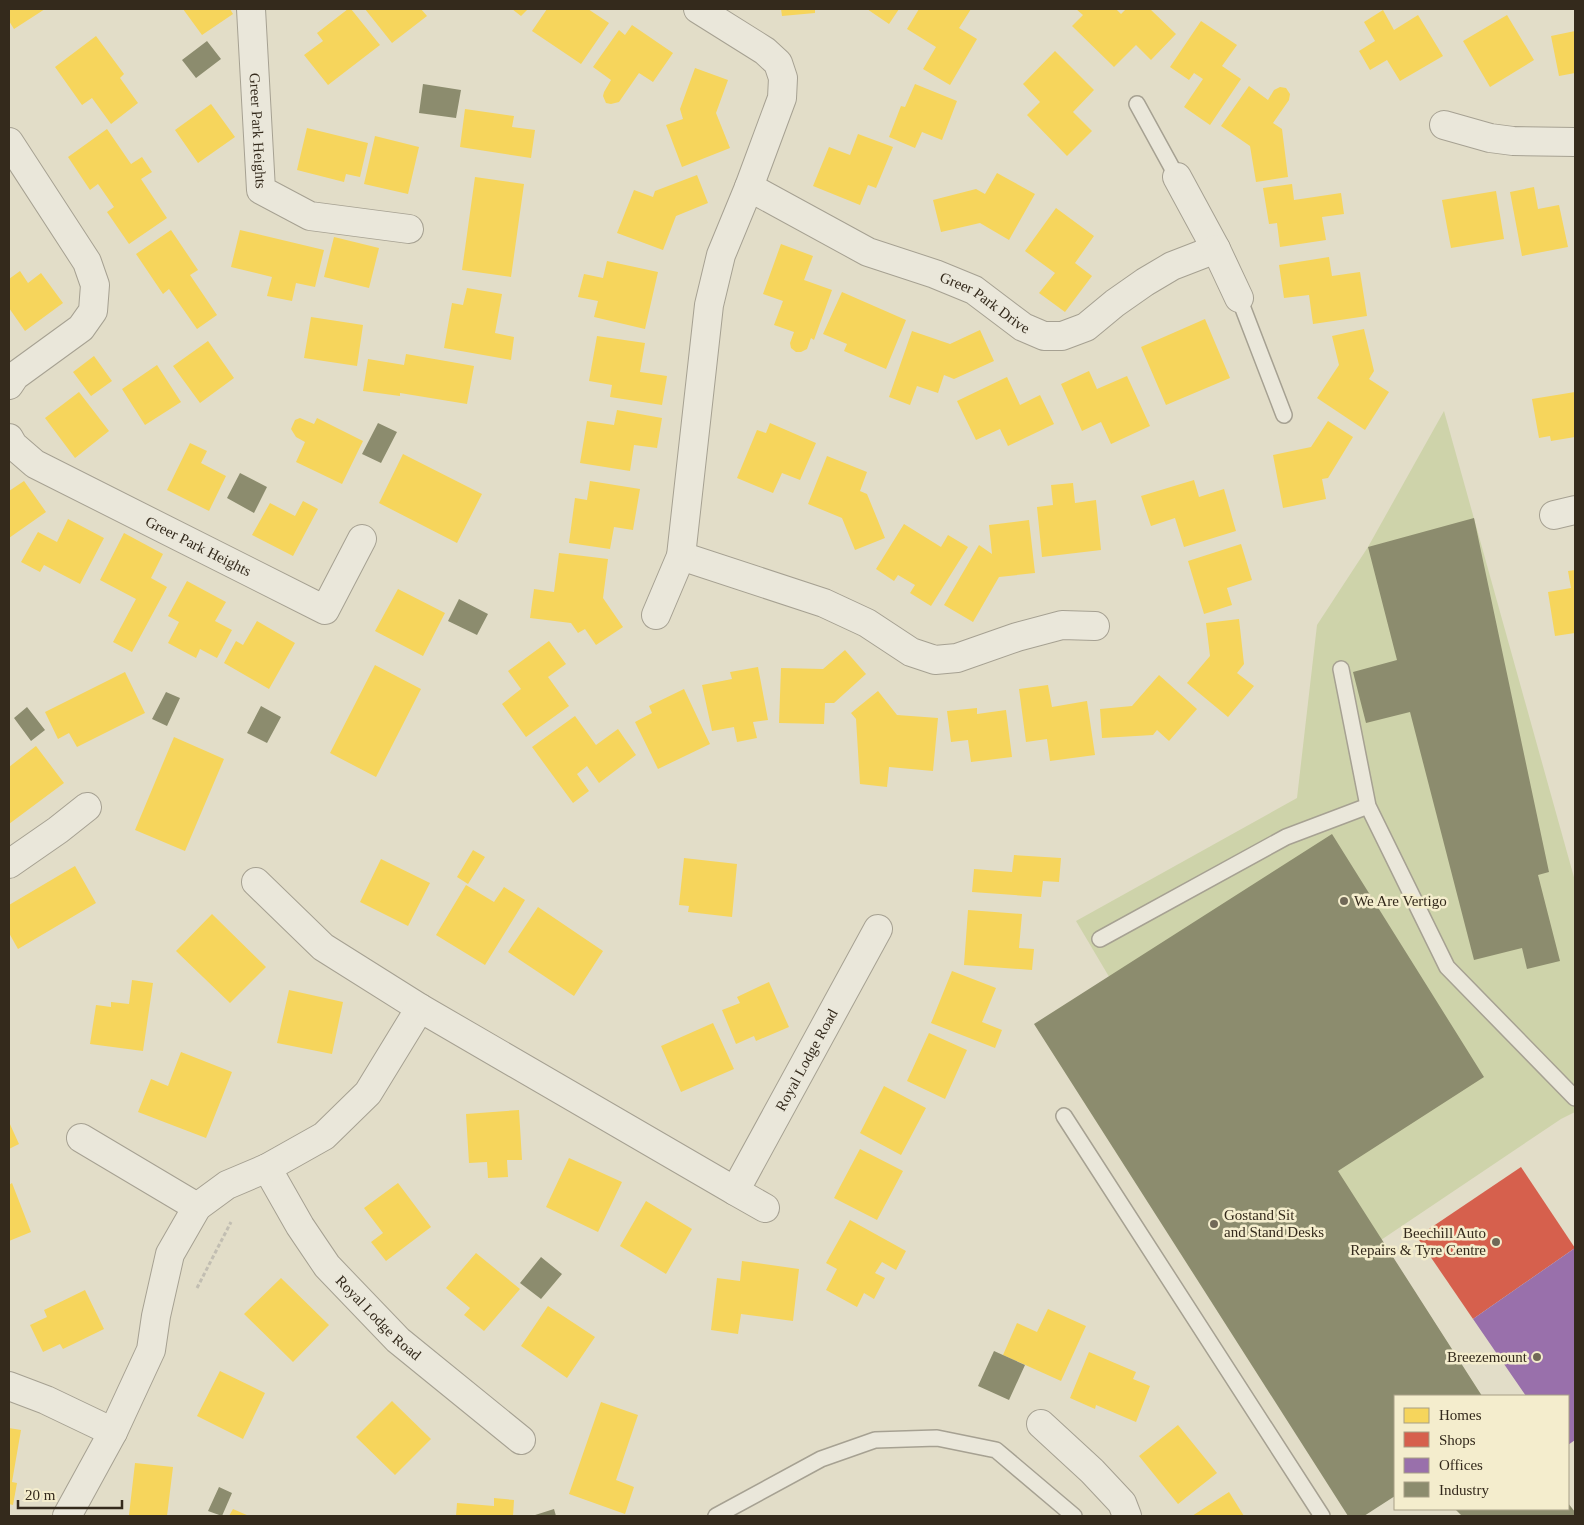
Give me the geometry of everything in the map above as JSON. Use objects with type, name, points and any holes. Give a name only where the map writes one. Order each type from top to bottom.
[{"type":"street","name":"Greer Park Heights","points":[[251,9],[262,190],[310,216],[409,230]]},
{"type":"street","points":[[656,615],[681,556],[709,305],[721,255],[782,98],[783,78],[778,63],[765,52],[698,9]]},
{"type":"street","points":[[1444,125],[1512,141],[1575,142]]},
{"type":"street","points":[[9,142],[87,262],[95,285],[93,311],[81,328],[15,376],[9,385]]},
{"type":"street","points":[[1177,176],[1216,249],[1239,298]]},
{"type":"street","name":"Greer Park Drive","points":[[749,187],[868,252],[935,274],[974,290],[1023,327],[1044,336],[1062,336],[1086,326],[1115,303],[1172,266],[1216,249]]},
{"type":"street","name":"Greer Park Heights","points":[[9,438],[13,445],[35,464],[325,610],[362,539]]},
{"type":"street","points":[[681,556],[824,603],[867,623],[911,652],[935,660],[958,658],[1017,637],[1062,625],[1095,626]]},
{"type":"street","points":[[9,864],[58,830],[86,807]]},
{"type":"street","points":[[256,882],[323,947],[420,1008],[765,1208]]},
{"type":"street","name":"Royal Lodge Road","points":[[735,1191],[878,928]]},
{"type":"street","points":[[67,1516],[113,1432],[151,1350],[156,1316],[170,1254],[197,1206],[227,1186],[260,1171],[324,1136],[368,1093],[420,1008]]},
{"type":"street","points":[[81,1138],[197,1206]]},
{"type":"street","name":"Royal Lodge Road","points":[[260,1171],[327,1266],[398,1340],[521,1440]]},
{"type":"street","points":[[9,1386],[46,1400],[113,1432]]},
{"type":"street","points":[[1042,1424],[1092,1471],[1122,1503],[1127,1516]]},
{"type":"lane","points":[[1137,104],[1177,176]]},
{"type":"lane","points":[[1239,298],[1284,415]]},
{"type":"lane","points":[[1341,669],[1368,806],[1447,967],[1575,1098]]},
{"type":"lane","points":[[1100,939],[1286,836],[1368,806]]},
{"type":"lane","points":[[1064,1116],[1322,1516]]},
{"type":"lane","points":[[716,1516],[821,1459],[875,1440],[937,1438],[996,1450],[1074,1516]]},
{"type":"path","points":[[195,1292],[240,1205],[260,1171]]},
{"type":"green space","name":"We Are Vertigo","points":[[1444,411],[1575,881],[1575,1112],[1561,1119],[1381,1240],[1481,1395],[1394,1395],[1394,1423],[1108,975],[1076,921],[1297,798],[1317,625],[1368,547]]},
{"type":"building: Homes","points":[[9,9],[45,9],[14,29],[9,21]]},
{"type":"building: Homes","points":[[183,9],[230,9],[233,14],[202,35]]},
{"type":"building: Homes","points":[[348,9],[351,9],[380,45],[328,85],[304,55],[323,41],[317,33]]},
{"type":"building: Homes","points":[[365,9],[421,9],[427,16],[392,43]]},
{"type":"building: Homes","points":[[512,9],[528,9],[521,16]]},
{"type":"building: Homes","points":[[547,9],[588,9],[609,23],[581,64],[532,31]]},
{"type":"building: Homes","points":[[781,9],[815,9],[815,13],[782,16]]},
{"type":"building: Homes","points":[[867,9],[899,9],[889,24]]},
{"type":"building: Homes","points":[[919,9],[971,9],[959,28],[977,39],[950,85],[923,69],[936,47],[907,29]]},
{"type":"building: Homes","points":[[1076,9],[1116,9],[1121,14],[1126,9],[1150,9],[1176,34],[1151,60],[1136,45],[1114,67],[1072,26],[1083,15]]},
{"type":"building: Homes","points":[[1383,10],[1394,30],[1418,15],[1443,56],[1400,81],[1387,60],[1370,70],[1359,51],[1375,41],[1364,22]]},
{"type":"building: Homes","points":[[1507,15],[1534,60],[1490,87],[1463,41]]},
{"type":"building: Homes","points":[[1201,21],[1237,45],[1222,66],[1241,79],[1210,125],[1184,107],[1203,79],[1194,73],[1189,80],[1170,67]]},
{"type":"building: Homes","points":[[632,25],[673,53],[653,82],[639,73],[619,102],[606,103],[603,96],[611,80],[593,67],[619,30],[625,35]]},
{"type":"building: Homes","points":[[1575,31],[1575,73],[1559,76],[1551,36]]},
{"type":"building: Homes","points":[[96,36],[124,74],[120,78],[138,103],[111,124],[92,98],[82,105],[55,67]]},
{"type":"building: Homes","points":[[1055,51],[1094,90],[1073,112],[1092,131],[1067,156],[1027,115],[1040,102],[1023,84]]},
{"type":"building: Homes","points":[[695,68],[728,80],[716,113],[730,148],[682,167],[666,125],[683,119],[680,109]]},
{"type":"building: Homes","points":[[915,84],[957,101],[942,140],[922,132],[915,148],[889,137],[901,106],[905,107]]},
{"type":"building: Homes","points":[[1249,86],[1268,100],[1274,90],[1280,87],[1286,88],[1290,94],[1289,100],[1273,123],[1282,129],[1288,177],[1256,182],[1250,146],[1221,126]]},
{"type":"building: Homes","points":[[211,104],[235,137],[198,163],[175,130]]},
{"type":"building: Homes","points":[[465,109],[514,116],[512,127],[535,130],[531,158],[460,147]]},
{"type":"building: Homes","points":[[307,128],[368,143],[360,177],[346,174],[344,182],[297,170]]},
{"type":"building: Homes","points":[[107,129],[131,164],[142,157],[152,172],[141,179],[167,218],[129,244],[107,212],[114,207],[98,184],[90,190],[68,157]]},
{"type":"building: Homes","points":[[858,134],[893,147],[876,188],[868,185],[860,205],[813,186],[829,147],[850,155]]},
{"type":"building: Homes","points":[[375,136],[419,147],[408,194],[364,184]]},
{"type":"building: Homes","points":[[997,173],[1035,194],[1009,240],[980,223],[941,232],[933,200],[976,189],[985,194]]},
{"type":"building: Homes","points":[[697,175],[708,203],[676,216],[663,250],[617,233],[634,190],[653,197],[655,191]]},
{"type":"building: Homes","points":[[475,177],[524,184],[511,277],[462,270]]},
{"type":"building: Homes","points":[[1292,184],[1294,200],[1341,193],[1344,214],[1322,217],[1326,240],[1280,247],[1277,223],[1269,224],[1263,188]]},
{"type":"building: Homes","points":[[1534,187],[1538,209],[1559,205],[1568,247],[1522,256],[1510,192]]},
{"type":"building: Homes","points":[[1496,191],[1504,239],[1451,248],[1442,200]]},
{"type":"building: Homes","points":[[1056,208],[1094,236],[1075,263],[1092,276],[1065,312],[1039,293],[1055,273],[1025,251]]},
{"type":"building: Homes","points":[[171,230],[198,270],[190,275],[217,315],[197,329],[169,289],[163,294],[136,254]]},
{"type":"building: Homes","points":[[240,230],[324,250],[315,287],[296,283],[292,301],[267,296],[272,277],[231,267]]},
{"type":"building: Homes","points":[[334,237],[379,248],[369,288],[324,277]]},
{"type":"building: Homes","points":[[781,244],[813,256],[804,280],[832,290],[814,340],[811,338],[807,349],[801,352],[796,352],[791,348],[790,343],[794,332],[774,325],[783,301],[763,294]]},
{"type":"building: Homes","points":[[1329,257],[1332,276],[1360,272],[1367,316],[1313,324],[1309,295],[1284,298],[1279,265]]},
{"type":"building: Homes","points":[[607,261],[658,272],[645,329],[594,317],[598,301],[578,297],[584,274],[603,278]]},
{"type":"building: Homes","points":[[20,271],[28,283],[41,273],[63,303],[25,331],[9,308],[9,279]]},
{"type":"building: Homes","points":[[467,288],[502,294],[495,333],[514,337],[511,360],[444,348],[452,303],[463,305]]},
{"type":"building: Homes","points":[[842,292],[906,320],[886,369],[844,351],[847,344],[823,334]]},
{"type":"building: Homes","points":[[311,317],[363,325],[357,366],[304,358]]},
{"type":"building: Homes","points":[[1205,319],[1230,378],[1166,405],[1141,347]]},
{"type":"building: Homes","points":[[1364,329],[1374,371],[1369,379],[1389,392],[1365,430],[1317,398],[1339,365],[1332,336]]},
{"type":"building: Homes","points":[[980,330],[994,361],[954,379],[944,375],[938,393],[917,386],[910,405],[889,397],[912,331],[950,344]]},
{"type":"building: Homes","points":[[597,336],[645,343],[640,372],[667,376],[662,405],[610,397],[612,385],[589,381]]},
{"type":"building: Homes","points":[[208,341],[234,378],[200,403],[173,366]]},
{"type":"building: Homes","points":[[406,354],[474,366],[467,404],[400,393],[400,396],[363,391],[368,359],[404,365]]},
{"type":"building: Homes","points":[[94,356],[112,381],[91,396],[73,372]]},
{"type":"building: Homes","points":[[157,365],[181,402],[145,425],[122,389]]},
{"type":"building: Homes","points":[[1089,371],[1097,389],[1127,376],[1150,426],[1111,444],[1101,422],[1082,431],[1061,384]]},
{"type":"building: Homes","points":[[1007,377],[1020,405],[1040,395],[1054,424],[1008,446],[1000,429],[976,440],[957,401]]},
{"type":"building: Homes","points":[[79,392],[109,431],[75,458],[45,418]]},
{"type":"building: Homes","points":[[1575,392],[1575,437],[1551,441],[1550,436],[1539,438],[1532,399]]},
{"type":"building: Homes","points":[[617,410],[662,418],[657,448],[634,445],[630,471],[580,463],[587,421],[614,425]]},
{"type":"building: Homes","points":[[300,418],[314,424],[317,418],[363,441],[342,484],[296,462],[305,442],[296,437],[291,429],[295,420]]},
{"type":"building: Homes","points":[[1328,421],[1353,437],[1328,478],[1322,479],[1326,499],[1283,508],[1273,455],[1311,447]]},
{"type":"building: Homes","points":[[770,423],[816,443],[800,480],[782,473],[773,493],[737,478],[757,430],[766,433]]},
{"type":"building: Homes","points":[[190,443],[207,451],[201,463],[226,476],[209,511],[167,490]]},
{"type":"building: Homes","points":[[403,454],[482,494],[457,543],[379,503]]},
{"type":"building: Homes","points":[[827,456],[867,472],[860,491],[867,494],[885,538],[855,550],[842,518],[808,504]]},
{"type":"building: Homes","points":[[1194,480],[1199,497],[1224,489],[1236,531],[1184,547],[1175,518],[1151,526],[1141,496]]},
{"type":"building: Homes","points":[[24,481],[46,512],[9,538],[9,491]]},
{"type":"building: Homes","points":[[590,481],[640,489],[633,530],[614,527],[610,549],[569,543],[575,498],[587,500]]},
{"type":"building: Homes","points":[[1073,483],[1075,503],[1096,500],[1101,550],[1042,557],[1037,507],[1053,505],[1051,485]]},
{"type":"building: Homes","points":[[303,501],[318,509],[293,556],[252,535],[270,503],[295,516]]},
{"type":"building: Homes","points":[[68,519],[104,538],[80,584],[44,565],[40,572],[21,562],[38,532],[57,542]]},
{"type":"building: Homes","points":[[1029,520],[1035,573],[999,577],[973,622],[944,605],[979,545],[992,554],[989,525]]},
{"type":"building: Homes","points":[[904,524],[941,547],[948,535],[968,547],[931,606],[910,593],[915,585],[898,575],[894,581],[876,569]]},
{"type":"building: Homes","points":[[124,533],[163,554],[151,578],[167,587],[132,652],[113,642],[136,599],[100,580]]},
{"type":"building: Homes","points":[[1241,544],[1252,580],[1227,588],[1232,605],[1204,614],[1188,561]]},
{"type":"building: Homes","points":[[559,553],[608,559],[603,598],[623,627],[596,645],[585,629],[578,633],[571,623],[530,618],[534,589],[554,592]]},
{"type":"building: Homes","points":[[1575,570],[1575,633],[1555,636],[1548,592],[1571,588],[1568,571]]},
{"type":"building: Homes","points":[[187,581],[226,602],[215,621],[232,630],[217,658],[200,649],[196,658],[168,643],[179,622],[168,616]]},
{"type":"building: Homes","points":[[398,589],[445,613],[423,656],[375,631]]},
{"type":"building: Homes","points":[[1239,619],[1244,664],[1237,673],[1254,686],[1228,717],[1187,683],[1210,656],[1206,623]]},
{"type":"building: Homes","points":[[257,621],[295,643],[269,689],[224,663],[236,641],[243,645]]},
{"type":"building: Homes","points":[[549,641],[566,664],[548,677],[569,706],[526,737],[502,704],[521,689],[508,671]]},
{"type":"building: Homes","points":[[845,650],[866,674],[834,703],[825,703],[824,724],[779,723],[781,668],[823,669]]},
{"type":"building: Homes","points":[[375,665],[421,689],[376,777],[330,753]]},
{"type":"building: Homes","points":[[758,667],[768,720],[753,722],[757,738],[737,742],[734,727],[712,731],[702,685],[732,679],[730,672]]},
{"type":"building: Homes","points":[[125,672],[145,713],[77,747],[69,733],[58,739],[45,712]]},
{"type":"building: Homes","points":[[1159,675],[1197,709],[1169,741],[1157,730],[1153,735],[1102,738],[1100,709],[1132,706]]},
{"type":"building: Homes","points":[[1048,685],[1052,707],[1087,701],[1095,755],[1050,761],[1047,739],[1026,742],[1019,689]]},
{"type":"building: Homes","points":[[684,689],[710,744],[658,769],[635,722],[652,713],[649,706]]},
{"type":"building: Homes","points":[[878,691],[897,715],[938,718],[933,771],[889,767],[887,787],[860,784],[856,719],[851,713]]},
{"type":"building: Homes","points":[[977,708],[977,714],[1006,710],[1012,757],[971,762],[968,740],[951,742],[947,711]]},
{"type":"building: Homes","points":[[575,716],[596,745],[618,729],[636,755],[599,783],[587,766],[577,774],[589,791],[573,803],[532,747]]},
{"type":"building: Homes","points":[[174,737],[224,759],[185,851],[135,830]]},
{"type":"building: Homes","points":[[36,746],[64,783],[9,824],[9,767]]},
{"type":"building: Homes","points":[[473,850],[485,857],[468,884],[457,877]]},
{"type":"building: Homes","points":[[1014,855],[1061,858],[1059,882],[1043,881],[1041,897],[972,892],[974,869],[1012,872]]},
{"type":"building: Homes","points":[[684,858],[737,864],[732,917],[688,912],[689,906],[679,905]]},
{"type":"building: Homes","points":[[381,859],[430,883],[408,926],[360,902]]},
{"type":"building: Homes","points":[[75,866],[96,903],[18,949],[9,933],[9,905]]},
{"type":"building: Homes","points":[[466,885],[494,902],[504,887],[525,900],[485,965],[436,935]]},
{"type":"building: Homes","points":[[538,907],[603,951],[574,996],[508,952]]},
{"type":"building: Homes","points":[[968,910],[1022,914],[1019,948],[1034,949],[1032,970],[964,965]]},
{"type":"building: Homes","points":[[212,914],[266,967],[230,1003],[176,951]]},
{"type":"building: Homes","points":[[952,971],[996,988],[982,1022],[1002,1030],[995,1048],[931,1023]]},
{"type":"building: Homes","points":[[132,980],[153,983],[143,1051],[90,1044],[96,1005],[111,1007],[111,1002],[129,1004]]},
{"type":"building: Homes","points":[[769,982],[789,1027],[756,1041],[754,1036],[736,1044],[722,1010],[740,1003],[737,997]]},
{"type":"building: Homes","points":[[289,990],[343,1002],[332,1054],[277,1043]]},
{"type":"building: Homes","points":[[713,1023],[734,1069],[681,1092],[661,1046]]},
{"type":"building: Homes","points":[[929,1033],[967,1050],[945,1099],[907,1081]]},
{"type":"building: Homes","points":[[181,1052],[232,1072],[206,1138],[138,1112],[151,1079],[168,1086]]},
{"type":"building: Homes","points":[[884,1086],[926,1108],[901,1155],[860,1133]]},
{"type":"building: Homes","points":[[519,1110],[522,1160],[507,1160],[508,1177],[488,1178],[487,1162],[469,1163],[466,1114]]},
{"type":"building: Homes","points":[[9,1122],[19,1144],[9,1149]]},
{"type":"building: Homes","points":[[860,1149],[903,1171],[877,1220],[834,1198]]},
{"type":"building: Homes","points":[[569,1158],[622,1182],[598,1232],[546,1207]]},
{"type":"building: Homes","points":[[12,1183],[31,1232],[9,1241],[9,1185]]},
{"type":"building: Homes","points":[[398,1183],[431,1227],[386,1261],[371,1242],[383,1233],[364,1208]]},
{"type":"building: Homes","points":[[646,1201],[692,1229],[666,1274],[620,1246]]},
{"type":"building: Homes","points":[[850,1220],[906,1251],[896,1270],[882,1262],[875,1273],[885,1278],[874,1299],[864,1293],[857,1307],[826,1290],[837,1269],[826,1263]]},
{"type":"building: Homes","points":[[476,1253],[520,1289],[484,1331],[464,1315],[470,1308],[446,1288]]},
{"type":"building: Homes","points":[[742,1261],[799,1269],[793,1321],[741,1314],[738,1334],[711,1330],[717,1278],[740,1281]]},
{"type":"building: Homes","points":[[281,1278],[329,1325],[293,1362],[244,1314]]},
{"type":"building: Homes","points":[[85,1290],[104,1329],[63,1349],[60,1344],[43,1352],[30,1325],[47,1317],[44,1310]]},
{"type":"building: Homes","points":[[548,1306],[595,1337],[567,1378],[521,1346]]},
{"type":"building: Homes","points":[[1048,1309],[1086,1326],[1061,1381],[1003,1355],[1017,1323],[1037,1332]]},
{"type":"building: Homes","points":[[1089,1352],[1136,1372],[1133,1379],[1150,1386],[1136,1422],[1096,1405],[1095,1409],[1070,1398]]},
{"type":"building: Homes","points":[[220,1371],[265,1393],[243,1439],[197,1416]]},
{"type":"building: Homes","points":[[392,1401],[431,1439],[395,1475],[356,1437]]},
{"type":"building: Homes","points":[[601,1402],[638,1415],[616,1480],[634,1487],[625,1514],[569,1494]]},
{"type":"building: Homes","points":[[1178,1425],[1217,1473],[1178,1504],[1139,1456]]},
{"type":"building: Homes","points":[[9,1428],[21,1430],[12,1482],[17,1483],[13,1505],[9,1504]]},
{"type":"building: Homes","points":[[135,1463],[173,1467],[167,1516],[129,1515]]},
{"type":"building: Homes","points":[[1229,1492],[1244,1516],[1192,1516]]},
{"type":"building: Homes","points":[[494,1498],[514,1500],[513,1516],[456,1516],[457,1503],[494,1506]]},
{"type":"building: Homes","points":[[233,1509],[249,1516],[229,1516]]},
{"type":"building: Shops","name":"Beechill Auto Repairs & Tyre Centre","points":[[1521,1167],[1575,1248],[1473,1319],[1417,1237]]},
{"type":"building: Offices","name":"Breezemount","points":[[1575,1248],[1575,1440],[1569,1444],[1569,1395],[1525,1395],[1473,1319]]},
{"type":"building: Industry","points":[[207,41],[221,59],[196,78],[182,60]]},
{"type":"building: Industry","points":[[423,84],[461,90],[456,118],[419,113]]},
{"type":"building: Industry","points":[[378,423],[397,432],[381,463],[362,454]]},
{"type":"building: Industry","points":[[240,473],[267,487],[254,513],[227,498]]},
{"type":"building: Industry","points":[[1474,518],[1549,872],[1538,875],[1560,961],[1527,969],[1522,948],[1474,960],[1410,712],[1366,723],[1353,672],[1397,660],[1368,547]]},
{"type":"building: Industry","points":[[459,599],[488,614],[477,635],[448,621]]},
{"type":"building: Industry","points":[[166,692],[180,698],[167,726],[152,719]]},
{"type":"building: Industry","points":[[261,706],[281,717],[267,743],[247,733]]},
{"type":"building: Industry","points":[[27,707],[45,730],[31,741],[14,718]]},
{"type":"building: Industry","points":[[1332,834],[1484,1077],[1338,1171],[1481,1395],[1394,1395],[1394,1497],[1364,1516],[1348,1516],[1034,1024]]},
{"type":"building: Industry","points":[[541,1257],[562,1274],[541,1299],[520,1283]]},
{"type":"building: Industry","points":[[994,1351],[1025,1365],[1009,1400],[978,1386]]},
{"type":"building: Industry","points":[[219,1487],[232,1493],[222,1516],[208,1511]]},
{"type":"building: Industry","points":[[1569,1504],[1575,1512],[1575,1516],[1462,1516],[1456,1510],[1569,1510]]},
{"type":"building: Industry","points":[[554,1509],[556,1516],[532,1516]]},
{"type":"place","name":"We Are Vertigo","points":[[1344,901]]},
{"type":"place","name":"Gostand Sit and Stand Desks","points":[[1214,1224]]},
{"type":"place","name":"Beechill Auto Repairs & Tyre Centre","points":[[1496,1242]]},
{"type":"place","name":"Breezemount","points":[[1537,1357]]}]
